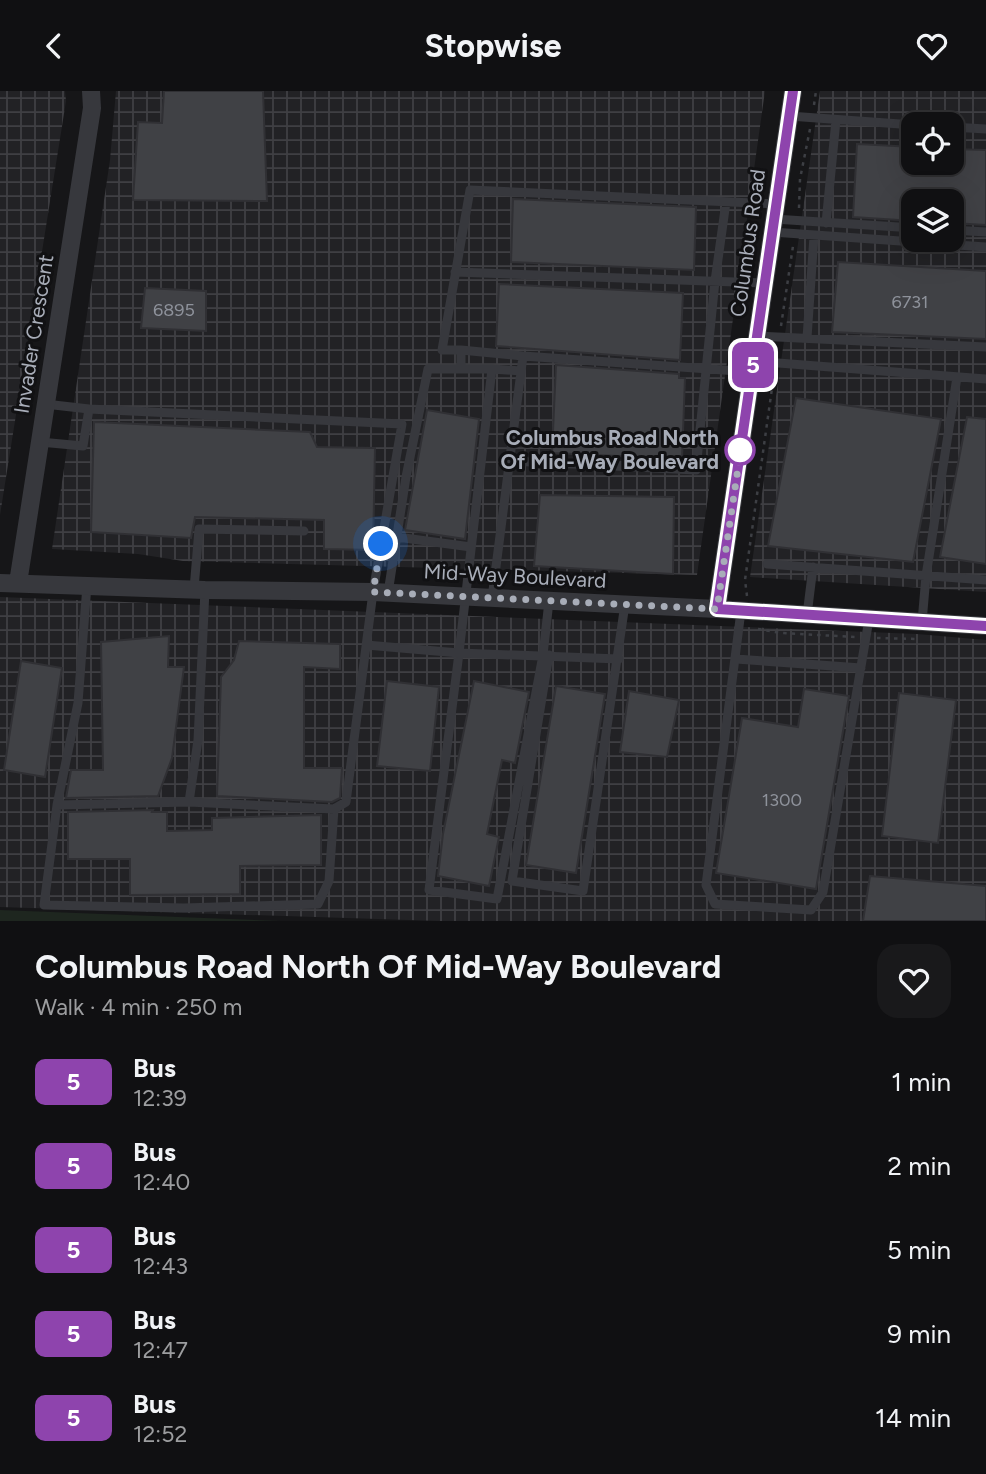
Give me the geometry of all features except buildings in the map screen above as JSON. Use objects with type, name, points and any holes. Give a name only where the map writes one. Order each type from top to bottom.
[{"type":"street","name":"Invader Crescent","points":[[9,583],[40,442],[92,108],[91,91]]},
{"type":"street","name":"Columbus Road","points":[[717,609],[793,91]]},
{"type":"street","name":"Mid-Way Boulevard","points":[[9,583],[200,590],[380,592],[986,626]]},
{"type":"lane","points":[[789,116],[901,124]]},
{"type":"lane","points":[[826,223],[836,120]]},
{"type":"lane","points":[[964,128],[986,129]]},
{"type":"lane","points":[[986,247],[814,236],[726,202],[470,190],[442,350],[706,369],[753,366],[986,379]]},
{"type":"lane","points":[[510,461],[696,470],[715,281],[726,202]]},
{"type":"lane","points":[[774,219],[901,227]]},
{"type":"lane","points":[[964,231],[986,232]]},
{"type":"lane","points":[[807,338],[814,236]]},
{"type":"lane","points":[[456,272],[765,283]]},
{"type":"lane","points":[[757,336],[986,347]]},
{"type":"lane","points":[[461,350],[461,369]]},
{"type":"lane","points":[[492,598],[523,356]]},
{"type":"lane","points":[[57,805],[189,802],[334,809],[345,803],[366,645],[397,537],[428,369],[521,371]]},
{"type":"lane","points":[[492,369],[460,653],[429,890],[497,899],[546,655]]},
{"type":"lane","points":[[922,622],[926,576],[957,377]]},
{"type":"lane","points":[[46,404],[89,409],[402,424],[380,592]]},
{"type":"lane","points":[[40,442],[83,446],[89,409]]},
{"type":"lane","points":[[189,802],[198,740],[200,529],[304,531]]},
{"type":"lane","points":[[397,537],[471,547]]},
{"type":"lane","points":[[767,564],[986,580]]},
{"type":"lane","points":[[807,615],[813,567]]},
{"type":"lane","points":[[87,585],[78,703],[57,805],[44,905],[184,908],[318,904],[329,881],[334,809]]},
{"type":"lane","points":[[549,601],[546,655],[512,881],[583,891],[625,604]]},
{"type":"lane","points":[[741,611],[706,885],[715,905],[811,910],[823,892],[869,619]]},
{"type":"lane","points":[[366,645],[460,653],[619,659]]},
{"type":"lane","points":[[736,659],[861,668]]},
{"type":"path","points":[[799,208],[800,179],[810,129]]},
{"type":"path","points":[[781,329],[793,245]]},
{"type":"path","points":[[745,580],[773,384]]},
{"type":"path","points":[[752,628],[781,633],[904,640]]},
{"type":"shaded area","points":[[0,91],[65,91],[66,101],[0,515]]},
{"type":"shaded area","points":[[116,91],[765,91],[697,575],[183,561],[138,554],[52,549],[110,160]]},
{"type":"shaded area","points":[[820,91],[986,91],[986,592],[750,577]]},
{"type":"shaded area","points":[[0,597],[917,634],[986,640],[986,921],[440,921],[0,907]]},
{"type":"shaded area","points":[[0,910],[280,921],[0,921]]},
{"type":"bus line","name":"5","points":[[793,91],[717,609],[986,626]]},
{"type":"place","name":"Columbus Road North Of Mid-Way Boulevard","points":[[740,450]]},
{"type":"route","points":[[381,544],[373,592],[717,609],[741,448],[740,450]]}]
